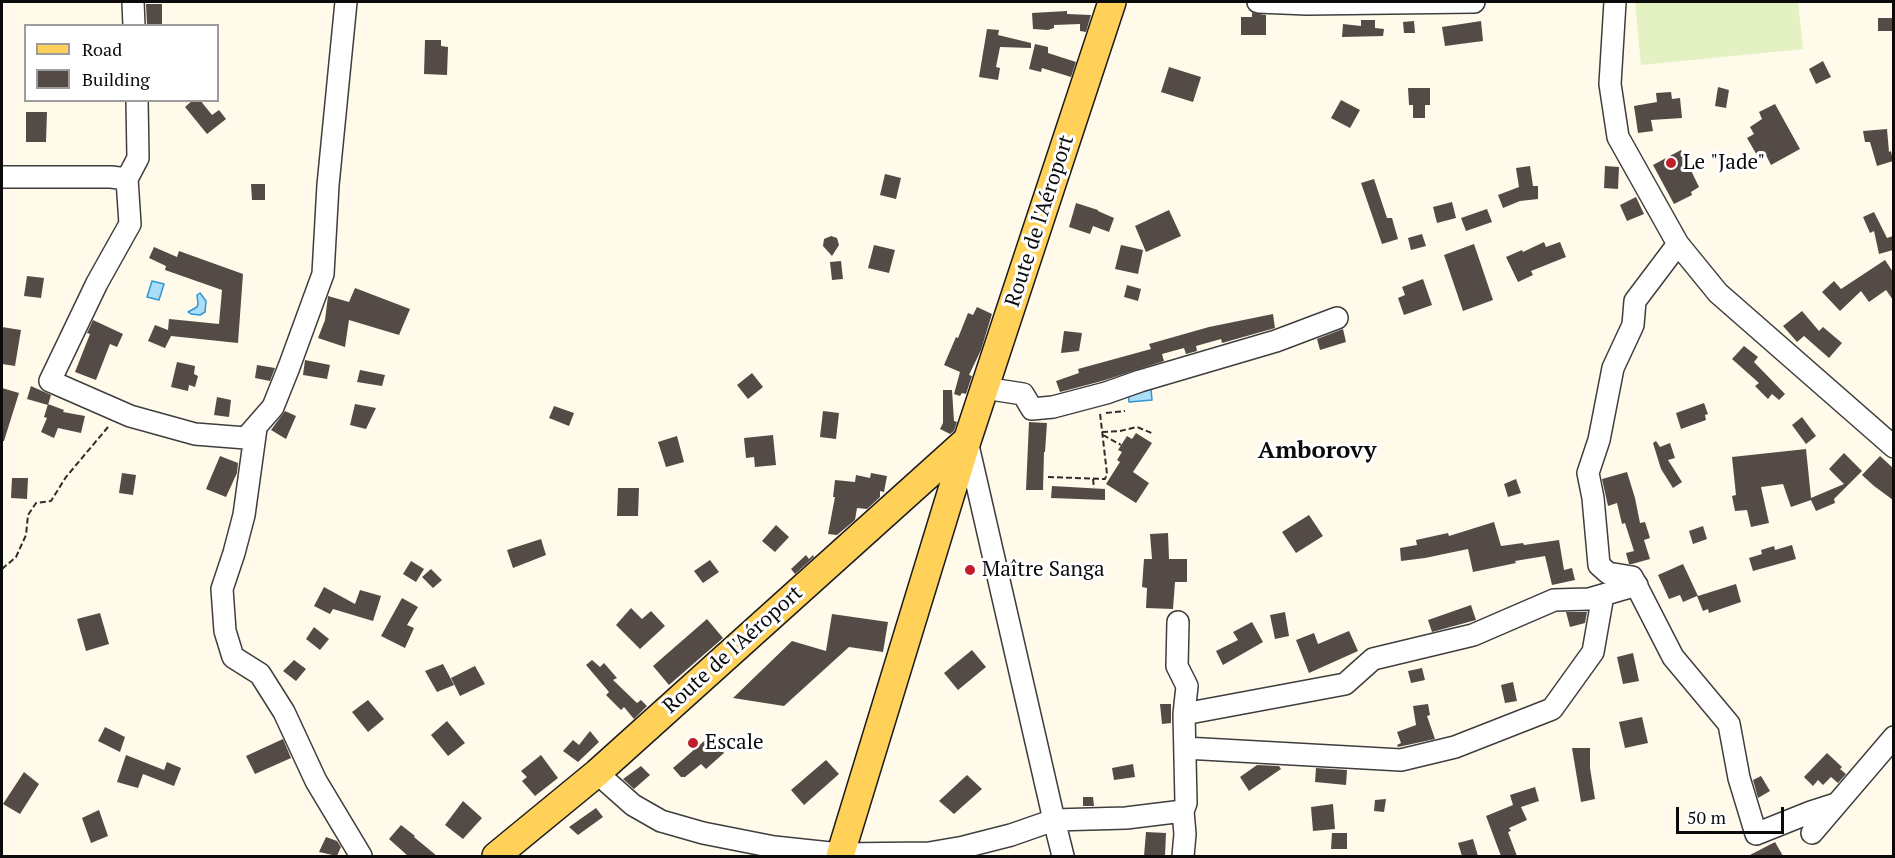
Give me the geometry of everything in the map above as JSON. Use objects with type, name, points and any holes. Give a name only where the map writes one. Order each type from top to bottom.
[{"type":"main road","name":"Route de l'Aéroport","points":[[840,855],[967,441],[1112,2]]},
{"type":"main road","name":"Route de l'Aéroport","points":[[496,856],[597,773],[967,441]]},
{"type":"street","points":[[133,2],[134,24]]},
{"type":"street","points":[[137,102],[138,158],[127,179],[130,224],[92,292],[50,381],[121,413],[195,434],[246,438],[273,407],[323,274],[328,185],[346,2]]},
{"type":"street","points":[[1258,2],[1307,4],[1474,2]]},
{"type":"street","points":[[1615,2],[1610,84],[1618,137],[1678,244],[1718,293],[1893,447]]},
{"type":"street","points":[[2,177],[127,179]]},
{"type":"street","points":[[1678,244],[1635,301],[1634,325],[1613,368],[1599,440],[1588,473],[1593,498],[1599,565],[1608,573],[1632,577],[1672,657],[1729,724],[1739,778],[1756,834],[1836,804]]},
{"type":"street","points":[[984,388],[1023,394],[1032,409],[1099,404],[1140,381],[1276,341],[1337,318]]},
{"type":"street","points":[[256,428],[244,516],[222,589],[225,631],[233,657],[260,674],[284,712],[316,781],[361,856]]},
{"type":"street","points":[[967,441],[1063,856]]},
{"type":"street","points":[[1184,714],[1265,697],[1345,684],[1373,659],[1473,635],[1554,600],[1589,599],[1637,585]]},
{"type":"street","points":[[1185,747],[1401,760],[1455,747],[1552,709],[1593,652],[1603,595]]},
{"type":"street","points":[[1178,621],[1177,666],[1187,686],[1184,714],[1186,803],[1183,811],[1185,834],[1183,856]]},
{"type":"street","points":[[1812,833],[1893,737]]},
{"type":"street","points":[[597,773],[633,805],[661,821],[703,833],[774,847],[840,855],[929,853],[1011,835],[1054,820],[1125,818],[1183,811]]},
{"type":"path","points":[[1048,477],[1105,479],[1109,472],[1099,404],[1125,411]]},
{"type":"path","points":[[2,569],[16,557],[26,535],[28,515],[36,503],[51,501],[66,477],[121,413]]},
{"type":"path","points":[[1103,434],[1137,427],[1154,434]]},
{"type":"path","points":[[1103,434],[1121,445]]},
{"type":"path","points":[[1093,478],[1094,488]]},
{"type":"green space","points":[[1635,2],[1798,2],[1803,49],[1641,65]]},
{"type":"water","points":[[152,281],[164,284],[159,300],[147,297]]},
{"type":"water","points":[[200,293],[206,301],[205,312],[200,315],[191,314],[188,312],[197,307],[197,295]]},
{"type":"water","points":[[1151,389],[1152,400],[1129,402],[1128,391]]},
{"type":"building","points":[[146,4],[162,4],[162,24],[147,24]]},
{"type":"building","points":[[1067,11],[1067,14],[1091,15],[1086,32],[1080,31],[1080,24],[1054,25],[1054,28],[1048,30],[1033,29],[1032,13]]},
{"type":"building","points":[[1252,13],[1266,15],[1266,35],[1241,35],[1241,17],[1252,17]]},
{"type":"building","points":[[1878,18],[1893,18],[1893,31],[1878,31]]},
{"type":"building","points":[[1361,20],[1375,20],[1375,28],[1384,29],[1383,36],[1342,37],[1343,24],[1361,26]]},
{"type":"building","points":[[1414,21],[1415,33],[1404,33],[1403,22]]},
{"type":"building","points":[[1481,21],[1483,41],[1445,46],[1442,27]]},
{"type":"building","points":[[987,29],[999,30],[998,35],[1031,43],[1031,48],[1000,47],[996,67],[1000,68],[998,80],[979,77]]},
{"type":"building","points":[[425,40],[441,40],[441,46],[448,47],[447,75],[424,74]]},
{"type":"building","points":[[1035,44],[1048,47],[1048,53],[1076,62],[1071,77],[1042,68],[1041,72],[1029,69]]},
{"type":"building","points":[[1823,61],[1831,77],[1816,84],[1809,69]]},
{"type":"building","points":[[1169,67],[1201,77],[1193,102],[1161,92]]},
{"type":"building","points":[[1718,87],[1729,90],[1726,108],[1715,106]]},
{"type":"building","points":[[1408,88],[1430,88],[1430,105],[1425,105],[1425,118],[1413,118],[1413,105],[1409,105]]},
{"type":"building","points":[[1671,92],[1672,99],[1680,98],[1682,118],[1651,120],[1653,131],[1638,133],[1634,106],[1657,102],[1656,93]]},
{"type":"building","points":[[1341,100],[1360,110],[1350,128],[1331,118]]},
{"type":"building","points":[[191,102],[202,102],[212,115],[219,110],[226,119],[207,134],[185,107]]},
{"type":"building","points":[[1775,104],[1800,149],[1771,165],[1765,153],[1758,157],[1747,138],[1754,134],[1750,127],[1762,119],[1759,112]]},
{"type":"building","points":[[26,112],[47,112],[46,142],[26,142]]},
{"type":"building","points":[[1887,129],[1889,152],[1891,151],[1893,161],[1877,166],[1870,142],[1865,142],[1863,131]]},
{"type":"building","points":[[1681,150],[1699,187],[1691,192],[1692,195],[1674,204],[1653,165]]},
{"type":"building","points":[[1530,166],[1533,186],[1538,186],[1538,199],[1520,201],[1503,208],[1498,195],[1519,187],[1516,168]]},
{"type":"building","points":[[1605,166],[1619,167],[1618,189],[1604,188]]},
{"type":"building","points":[[885,174],[901,178],[896,199],[880,195]]},
{"type":"building","points":[[1374,179],[1387,218],[1392,218],[1398,239],[1382,244],[1361,183]]},
{"type":"building","points":[[251,184],[265,184],[265,200],[252,200]]},
{"type":"building","points":[[1636,197],[1644,214],[1627,221],[1620,205]]},
{"type":"building","points":[[1452,202],[1456,218],[1437,223],[1433,207]]},
{"type":"building","points":[[1076,203],[1114,218],[1109,232],[1093,226],[1090,234],[1069,227]]},
{"type":"building","points":[[1487,209],[1492,222],[1466,231],[1461,218]]},
{"type":"building","points":[[1169,210],[1181,236],[1146,252],[1135,226]]},
{"type":"building","points":[[1874,212],[1887,238],[1893,236],[1893,250],[1879,254],[1874,231],[1870,233],[1863,217]]},
{"type":"building","points":[[1422,234],[1426,246],[1411,250],[1408,238]]},
{"type":"building","points":[[831,236],[837,238],[839,245],[832,256],[823,246],[824,239]]},
{"type":"building","points":[[1544,242],[1546,247],[1560,242],[1566,257],[1531,271],[1533,275],[1518,282],[1506,257]]},
{"type":"building","points":[[1474,244],[1493,300],[1463,311],[1444,255]]},
{"type":"building","points":[[874,245],[895,250],[889,273],[868,268]]},
{"type":"building","points":[[1121,245],[1143,250],[1138,274],[1115,269]]},
{"type":"building","points":[[154,247],[177,257],[179,251],[243,274],[238,343],[171,336],[165,348],[148,341],[155,325],[168,330],[169,319],[219,324],[222,290],[165,270],[166,266],[149,258]]},
{"type":"building","points":[[1885,260],[1893,272],[1893,300],[1886,290],[1869,302],[1861,291],[1840,311],[1822,292],[1834,281],[1841,289]]},
{"type":"building","points":[[841,261],[843,279],[832,280],[830,262]]},
{"type":"building","points":[[27,276],[44,278],[41,298],[24,296]]},
{"type":"building","points":[[1423,279],[1432,305],[1404,315],[1398,298],[1405,295],[1402,287]]},
{"type":"building","points":[[1127,285],[1141,289],[1138,301],[1124,297]]},
{"type":"building","points":[[355,288],[410,309],[399,335],[349,320],[345,347],[318,338],[325,320],[328,296],[349,302]]},
{"type":"building","points":[[977,307],[992,314],[981,350],[969,375],[972,376],[966,394],[962,393],[960,396],[954,394],[960,372],[944,365],[968,313],[973,315]]},
{"type":"building","points":[[1802,311],[1819,331],[1823,327],[1842,343],[1829,358],[1804,336],[1797,342],[1783,326]]},
{"type":"building","points":[[1273,314],[1275,328],[1222,343],[1221,339],[1196,346],[1197,351],[1186,354],[1184,348],[1162,354],[1164,361],[1060,392],[1056,381],[1079,373],[1078,369],[1151,349],[1149,344],[1209,327]]},
{"type":"building","points":[[93,320],[123,334],[117,347],[110,344],[96,380],[75,372]]},
{"type":"building","points":[[2,327],[21,330],[15,366],[2,364]]},
{"type":"building","points":[[1343,329],[1346,342],[1320,350],[1317,339]]},
{"type":"building","points":[[1064,331],[1082,333],[1079,351],[1061,353]]},
{"type":"building","points":[[1744,346],[1758,357],[1754,362],[1785,394],[1779,400],[1772,394],[1768,399],[1755,386],[1759,383],[1732,359]]},
{"type":"building","points":[[305,360],[330,365],[327,379],[303,375]]},
{"type":"building","points":[[177,362],[195,366],[194,374],[198,376],[195,387],[189,385],[188,391],[171,387]]},
{"type":"building","points":[[257,365],[275,368],[270,381],[255,378]]},
{"type":"building","points":[[360,370],[385,375],[382,386],[357,382]]},
{"type":"building","points":[[752,373],[763,387],[748,399],[737,385]]},
{"type":"building","points":[[31,386],[51,395],[48,405],[27,399]]},
{"type":"building","points":[[2,388],[19,393],[4,441],[2,441]]},
{"type":"building","points":[[943,390],[952,390],[954,421],[957,422],[954,431],[950,434],[940,429],[943,423]]},
{"type":"building","points":[[217,397],[231,400],[229,417],[214,415]]},
{"type":"building","points":[[1704,403],[1708,414],[1705,415],[1706,420],[1681,429],[1676,413]]},
{"type":"building","points":[[48,404],[64,410],[63,412],[85,416],[81,433],[58,428],[54,438],[41,432],[47,418],[44,417]]},
{"type":"building","points":[[355,404],[376,408],[366,429],[350,425]]},
{"type":"building","points":[[554,406],[574,413],[569,426],[549,418]]},
{"type":"building","points":[[285,411],[296,416],[286,439],[271,430]]},
{"type":"building","points":[[823,411],[839,413],[836,439],[820,437]]},
{"type":"building","points":[[1802,417],[1816,436],[1806,444],[1792,425]]},
{"type":"building","points":[[1029,422],[1047,423],[1043,490],[1026,490]]},
{"type":"building","points":[[1136,433],[1152,443],[1133,472],[1149,483],[1136,503],[1106,484],[1120,462],[1117,460],[1122,452],[1118,450],[1127,436],[1132,439]]},
{"type":"building","points":[[773,435],[776,465],[755,467],[754,457],[746,458],[744,438]]},
{"type":"building","points":[[677,436],[684,462],[666,467],[658,442]]},
{"type":"building","points":[[1656,441],[1660,447],[1670,443],[1675,458],[1668,460],[1682,482],[1673,488],[1661,469],[1653,443]]},
{"type":"building","points":[[1806,449],[1811,498],[1844,484],[1829,469],[1844,453],[1862,471],[1834,499],[1835,503],[1816,511],[1811,500],[1791,507],[1783,484],[1761,487],[1769,523],[1751,527],[1747,510],[1735,511],[1732,496],[1736,495],[1732,457]]},
{"type":"building","points":[[220,456],[238,463],[237,473],[226,497],[206,489]]},
{"type":"building","points":[[1880,456],[1893,468],[1893,500],[1862,475]]},
{"type":"building","points":[[1627,472],[1640,523],[1645,522],[1650,538],[1644,540],[1650,559],[1632,564],[1629,564],[1626,553],[1634,551],[1625,523],[1622,524],[1617,503],[1608,506],[1602,479]]},
{"type":"building","points":[[122,473],[136,475],[133,495],[119,493]]},
{"type":"building","points":[[871,473],[887,476],[884,492],[880,491],[880,497],[867,509],[857,508],[855,520],[837,535],[828,534],[835,497],[833,497],[835,480],[855,482],[856,475],[870,478]]},
{"type":"building","points":[[12,478],[28,478],[27,499],[11,498]]},
{"type":"building","points":[[1516,479],[1521,493],[1508,497],[1504,484]]},
{"type":"building","points":[[1052,486],[1105,489],[1105,500],[1051,498]]},
{"type":"building","points":[[618,488],[639,488],[638,516],[617,516]]},
{"type":"building","points":[[1309,515],[1323,536],[1296,553],[1282,532]]},
{"type":"building","points":[[1494,522],[1501,546],[1559,540],[1564,570],[1572,568],[1575,580],[1552,585],[1545,556],[1473,572],[1468,549],[1401,561],[1400,548],[1417,545],[1416,540],[1448,533],[1449,536]]},
{"type":"building","points":[[776,525],[789,537],[775,552],[762,541]]},
{"type":"building","points":[[1703,526],[1707,539],[1693,544],[1689,531]]},
{"type":"building","points":[[1168,533],[1169,559],[1187,559],[1187,582],[1175,582],[1173,609],[1146,608],[1147,588],[1142,587],[1144,559],[1152,559],[1150,534]]},
{"type":"building","points":[[541,539],[546,555],[513,568],[507,550]]},
{"type":"building","points":[[1792,545],[1796,559],[1753,571],[1749,558],[1762,554],[1761,550],[1774,546],[1775,550]]},
{"type":"building","points":[[806,555],[809,559],[813,555],[814,557],[795,574],[791,569]]},
{"type":"building","points":[[710,560],[719,572],[703,583],[694,571]]},
{"type":"building","points":[[411,561],[424,569],[416,582],[403,574]]},
{"type":"building","points":[[1683,564],[1698,596],[1736,584],[1741,602],[1709,613],[1708,609],[1703,611],[1697,596],[1683,602],[1680,595],[1669,599],[1658,575]]},
{"type":"building","points":[[431,569],[442,580],[433,588],[422,577]]},
{"type":"building","points":[[324,587],[355,604],[360,590],[381,596],[373,621],[333,609],[330,614],[314,606]]},
{"type":"building","points":[[402,598],[418,607],[407,625],[414,628],[405,648],[381,636]]},
{"type":"building","points":[[1471,605],[1476,620],[1432,632],[1428,620]]},
{"type":"building","points":[[631,608],[642,619],[651,611],[665,626],[640,649],[616,625]]},
{"type":"building","points":[[1285,612],[1289,636],[1275,639],[1270,615]]},
{"type":"building","points":[[1566,612],[1587,612],[1585,623],[1570,627]]},
{"type":"building","points":[[100,613],[109,644],[86,651],[77,619]]},
{"type":"building","points":[[832,614],[888,622],[883,652],[849,647],[784,706],[733,698],[792,641],[826,651]]},
{"type":"building","points":[[707,619],[723,638],[669,685],[653,666]]},
{"type":"building","points":[[1252,622],[1263,642],[1223,665],[1216,651],[1238,640],[1233,632]]},
{"type":"building","points":[[314,627],[329,639],[320,650],[306,639]]},
{"type":"building","points":[[1349,631],[1358,651],[1309,673],[1296,640],[1314,633],[1318,644]]},
{"type":"building","points":[[972,650],[986,667],[958,690],[944,673]]},
{"type":"building","points":[[1633,653],[1639,681],[1623,684],[1617,657]]},
{"type":"building","points":[[294,660],[306,669],[296,681],[283,671]]},
{"type":"building","points":[[592,660],[600,667],[604,663],[617,678],[613,680],[637,703],[641,700],[647,706],[634,719],[624,707],[621,710],[606,695],[609,692],[586,665]]},
{"type":"building","points":[[443,664],[454,685],[437,692],[425,671]]},
{"type":"building","points":[[475,666],[485,684],[460,696],[451,678]]},
{"type":"building","points":[[1422,668],[1425,680],[1411,683],[1408,671]]},
{"type":"building","points":[[1513,682],[1517,701],[1505,703],[1501,685]]},
{"type":"building","points":[[368,700],[384,719],[368,732],[352,712]]},
{"type":"building","points":[[1160,704],[1171,704],[1171,723],[1162,724]]},
{"type":"building","points":[[1428,704],[1430,715],[1427,716],[1435,739],[1398,747],[1397,745],[1401,743],[1397,732],[1416,725],[1413,706]]},
{"type":"building","points":[[1642,717],[1648,743],[1625,748],[1619,722]]},
{"type":"building","points":[[447,721],[465,743],[448,756],[431,735]]},
{"type":"building","points":[[105,727],[125,737],[120,752],[98,741]]},
{"type":"building","points":[[590,731],[599,742],[578,762],[563,751],[573,740],[579,745]]},
{"type":"building","points":[[710,736],[724,753],[706,769],[701,764],[685,777],[681,777],[673,768]]},
{"type":"building","points":[[283,739],[291,758],[255,774],[246,756]]},
{"type":"building","points":[[1572,748],[1590,748],[1590,768],[1595,799],[1581,802]]},
{"type":"building","points":[[1827,753],[1846,774],[1838,783],[1831,777],[1823,785],[1818,780],[1813,786],[1804,777]]},
{"type":"building","points":[[126,755],[164,770],[167,762],[181,768],[174,786],[143,774],[138,788],[117,782]]},
{"type":"building","points":[[541,755],[558,778],[535,796],[522,781],[527,777],[521,771]]},
{"type":"building","points":[[826,760],[839,774],[804,805],[791,790]]},
{"type":"building","points":[[1133,764],[1135,777],[1114,780],[1112,768]]},
{"type":"building","points":[[1257,765],[1279,766],[1281,769],[1249,791],[1240,777]]},
{"type":"building","points":[[641,766],[650,775],[634,789],[623,779]]},
{"type":"building","points":[[1316,768],[1347,770],[1346,785],[1315,782]]},
{"type":"building","points":[[24,772],[39,784],[20,814],[3,804]]},
{"type":"building","points":[[967,775],[982,789],[954,814],[939,801]]},
{"type":"building","points":[[1761,776],[1770,791],[1758,798],[1753,780]]},
{"type":"building","points":[[1535,787],[1539,801],[1521,807],[1527,820],[1509,828],[1511,831],[1508,832],[1517,856],[1501,856],[1486,816],[1513,805],[1510,795]]},
{"type":"building","points":[[1083,797],[1093,797],[1094,806],[1083,806]]},
{"type":"building","points":[[1386,799],[1384,812],[1374,811],[1375,800]]},
{"type":"building","points":[[463,801],[482,818],[463,839],[445,825]]},
{"type":"building","points":[[1333,804],[1335,829],[1313,831],[1311,807]]},
{"type":"building","points":[[596,808],[603,817],[578,835],[569,827]]},
{"type":"building","points":[[99,810],[108,836],[91,843],[82,818]]},
{"type":"building","points":[[401,825],[437,856],[408,856],[389,839]]},
{"type":"building","points":[[1146,832],[1166,833],[1165,856],[1144,856]]},
{"type":"building","points":[[1332,833],[1347,833],[1347,849],[1331,849]]},
{"type":"building","points":[[326,837],[337,841],[341,847],[337,856],[319,852]]},
{"type":"building","points":[[1473,839],[1478,856],[1462,856],[1458,843]]},
{"type":"building","points":[[1775,842],[1783,856],[1748,856]]},
{"type":"place","name":"Le \"Jade\"","points":[[1671,163]]},
{"type":"place","name":"Maître Sanga","points":[[970,570]]},
{"type":"place","name":"Escale","points":[[693,743]]},
{"type":"district","name":"Amborovy","points":[[1317,451]]}]
